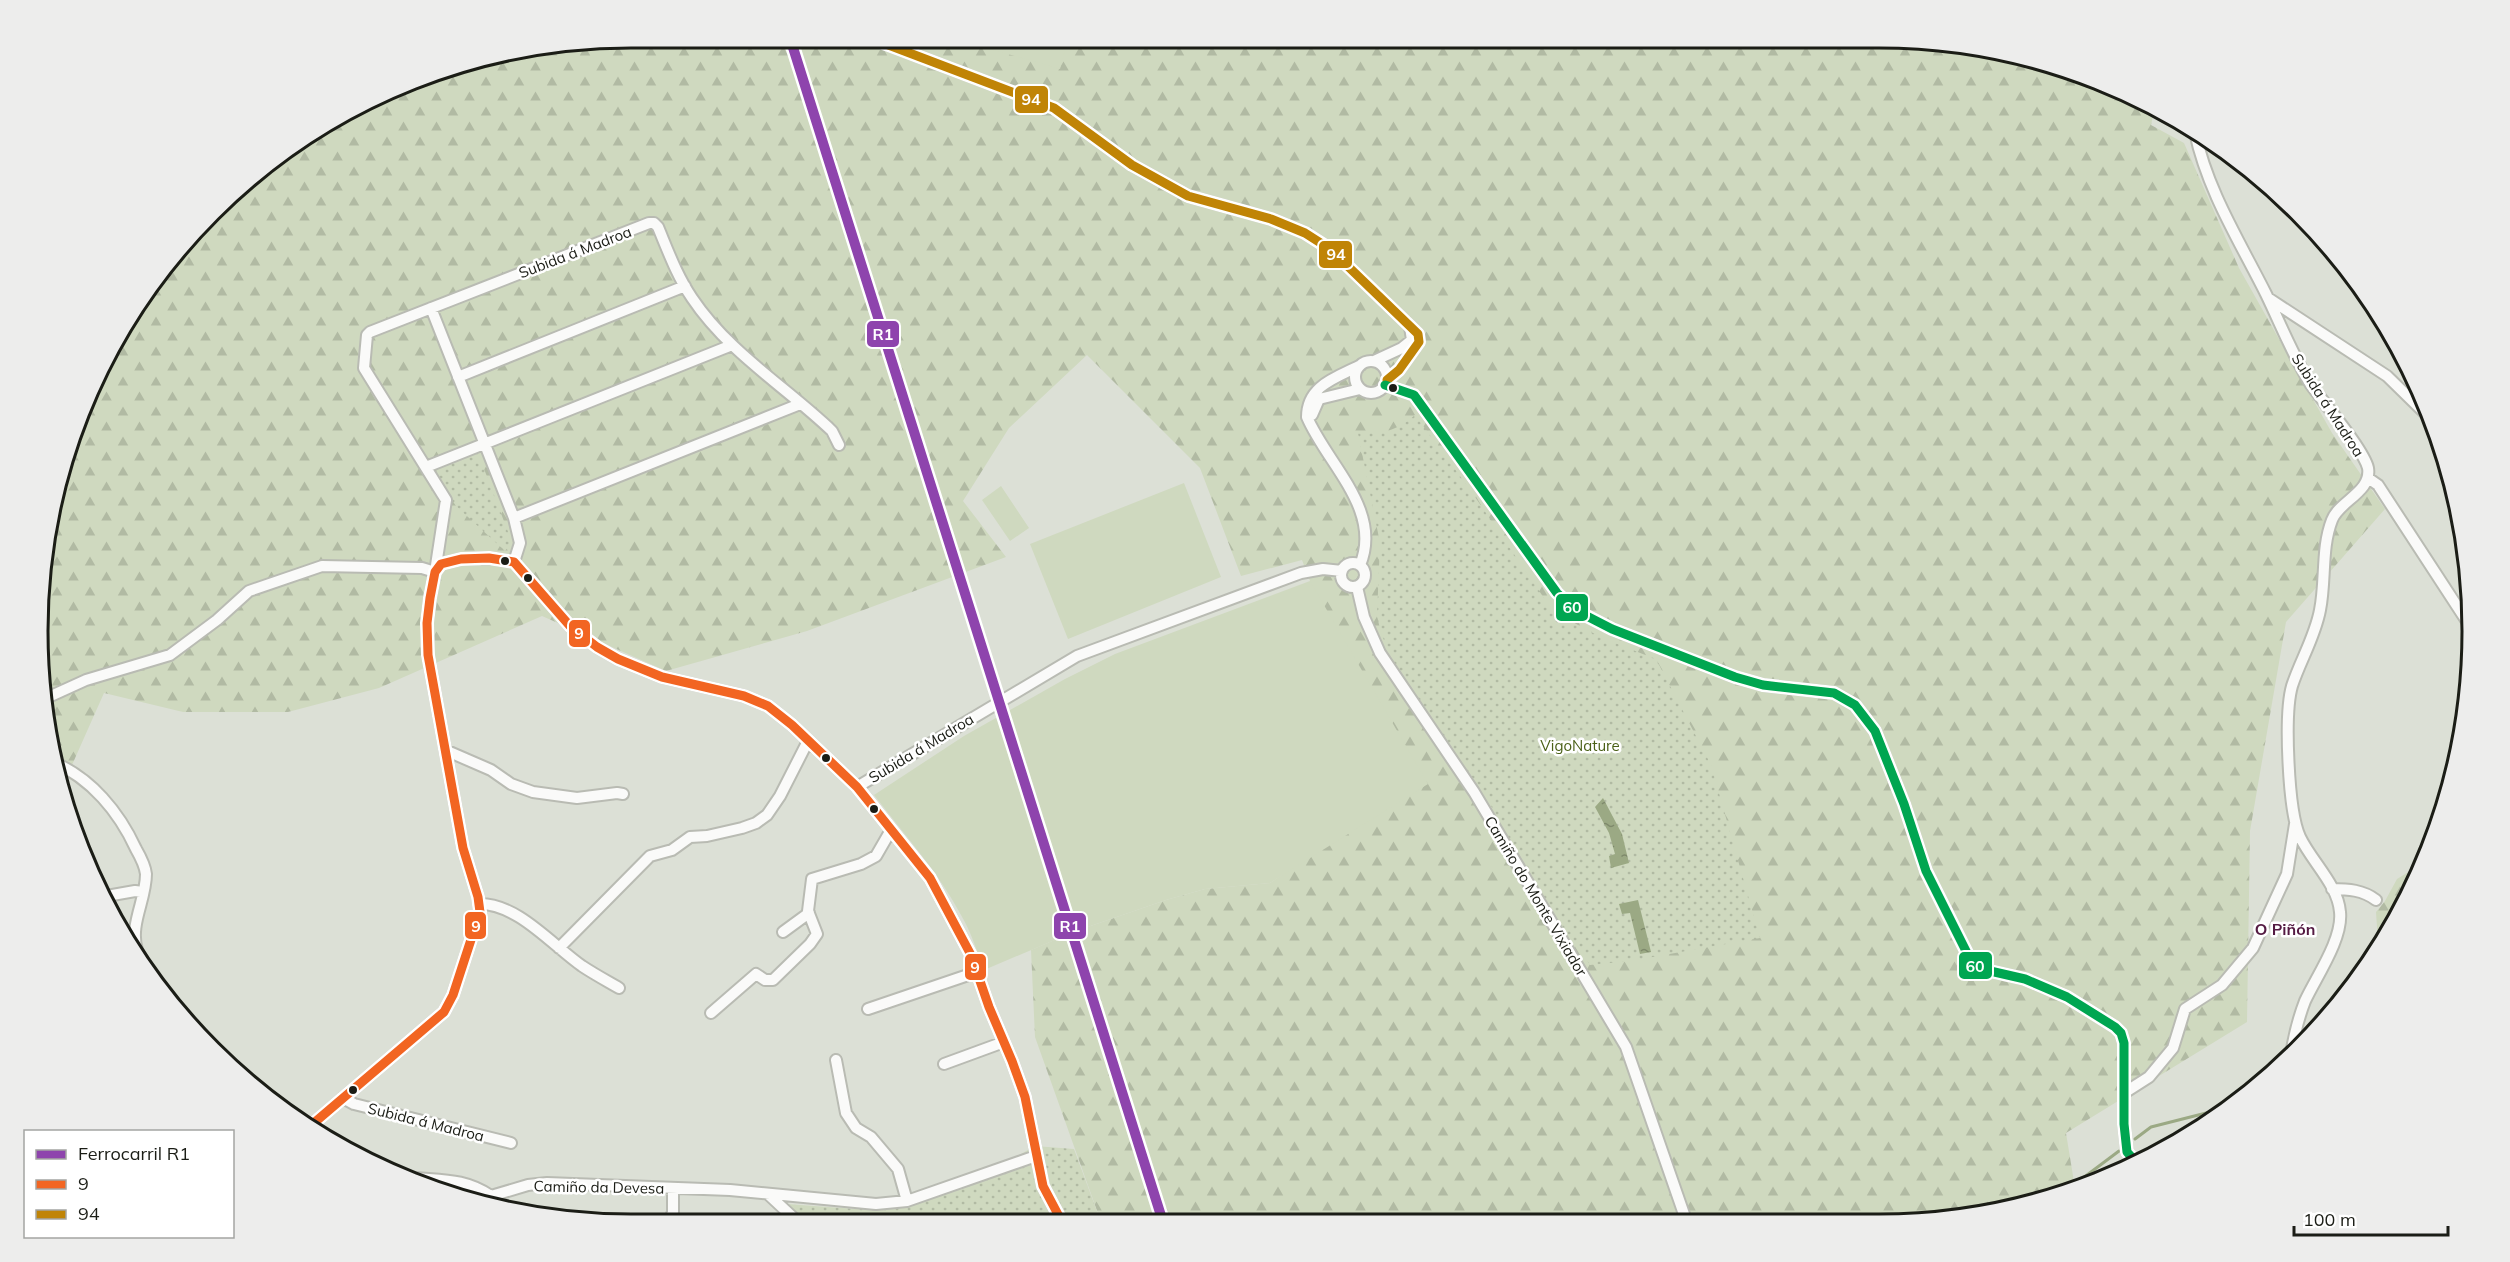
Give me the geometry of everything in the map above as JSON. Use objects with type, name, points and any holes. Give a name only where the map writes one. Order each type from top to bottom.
[{"type":"street","points":[[896,48],[1054,108],[1132,165],[1188,196],[1271,219],[1305,234],[1330,249],[1409,324],[1418,334],[1419,342],[1399,370],[1376,392],[1371,393],[1360,389],[1319,399],[1314,407],[1311,427]]},
{"type":"street","name":"Subida á Madroa","points":[[2199,144],[2211,185],[2286,340],[2311,384],[2362,454],[2368,478]]},
{"type":"street","name":"Subida á Madroa","points":[[316,1121],[444,1012],[453,995],[480,912],[463,848],[428,655],[427,623],[446,500],[363,364],[367,335],[431,308],[654,223],[658,227],[685,286],[708,320],[732,345],[832,431],[839,446]]},
{"type":"street","points":[[458,377],[685,286]]},
{"type":"street","points":[[2267,298],[2387,376],[2417,405]]},
{"type":"street","points":[[52,696],[86,680],[170,655],[217,620],[249,591],[322,566],[422,568],[435,572],[441,564],[449,561],[489,558],[514,562],[520,543],[514,518],[431,308]]},
{"type":"street","points":[[1341,571],[1344,584],[1348,586],[1357,587],[1366,577],[1360,565],[1366,552],[1363,517],[1355,497],[1311,427],[1307,417],[1307,408],[1313,394],[1322,385],[1368,361],[1374,361],[1402,348],[1412,340],[1409,324]]},
{"type":"street","points":[[426,467],[732,345]]},
{"type":"street","points":[[1374,361],[1386,369],[1386,383]]},
{"type":"street","points":[[1359,366],[1355,379],[1360,389]]},
{"type":"street","points":[[1386,383],[1414,395],[1557,593],[1575,610],[1612,629],[1735,677],[1763,685],[1834,693],[1855,705],[1875,731],[1904,804],[1926,871],[1969,957],[1977,968],[2025,979],[2067,997],[2115,1026],[2121,1033],[2124,1043],[2124,1124],[2127,1152],[2131,1157]]},
{"type":"street","points":[[514,518],[800,404]]},
{"type":"street","points":[[2293,1041],[2295,1028],[2305,1002],[2337,934],[2341,914],[2332,889],[2300,836],[2295,821],[2288,720],[2292,686],[2320,611],[2327,544],[2333,517],[2362,489],[2368,478],[2378,484],[2462,613]]},
{"type":"street","name":"Subida á Madroa","points":[[514,562],[570,626],[597,647],[618,659],[662,677],[744,696],[768,706],[857,787],[1077,656],[1301,573],[1323,569],[1341,571],[1352,563],[1360,565]]},
{"type":"street","name":"Camiño do Monte Vixiador","points":[[1357,587],[1364,617],[1380,653],[1474,792],[1626,1047],[1684,1214]]},
{"type":"street","points":[[559,948],[650,856],[672,850],[690,837],[707,836],[749,826],[767,814],[780,796],[808,741]]},
{"type":"street","points":[[445,750],[491,770],[511,784],[533,792],[577,798],[623,794]]},
{"type":"street","points":[[64,767],[73,771],[121,818],[144,867],[146,873],[136,925],[136,938]]},
{"type":"street","points":[[857,787],[930,878],[971,955],[1025,1097],[1043,1186],[1058,1214]]},
{"type":"street","points":[[2124,1094],[2149,1077],[2173,1048],[2185,1009],[2222,985],[2253,948],[2286,874],[2295,821]]},
{"type":"street","points":[[711,1013],[756,974],[765,980],[773,980],[810,944],[817,934],[809,913],[812,879],[861,864],[876,856],[891,830]]},
{"type":"street","points":[[2332,889],[2354,890],[2376,900]]},
{"type":"street","points":[[111,895],[143,892]]},
{"type":"street","points":[[479,904],[489,904],[514,913],[583,967],[619,988]]},
{"type":"street","points":[[783,932],[809,913]]},
{"type":"street","points":[[868,1009],[977,972]]},
{"type":"street","points":[[944,1064],[1004,1042]]},
{"type":"street","points":[[836,1060],[846,1113],[856,1128],[871,1137],[898,1169],[907,1201]]},
{"type":"street","name":"Subida á Madroa","points":[[343,1098],[354,1104],[511,1143]]},
{"type":"street","name":"Camiño da Devesa","points":[[496,1198],[528,1185],[547,1183],[730,1190],[876,1204],[907,1201],[1036,1156]]},
{"type":"street","points":[[434,1179],[464,1182],[476,1186],[483,1195]]},
{"type":"street","name":"Camiño da Devesa","points":[[672,1214],[673,1188]]},
{"type":"street","points":[[769,1195],[789,1214]]},
{"type":"green space","points":[[987,48],[1065,48],[1060,69]]},
{"type":"green space","points":[[1879,48],[1955,53],[2030,68],[2102,92],[2137,108],[2153,117],[2151,125],[2184,143],[2239,268],[2332,433],[2385,509],[2286,622],[2250,831],[2247,1022],[2066,1133],[2074,1180],[1993,1203],[1917,1213],[1098,1214],[1035,1037],[1031,950],[1076,931],[1205,889],[1270,883],[1310,856],[1310,581],[1302,560],[1241,576],[1200,468],[1087,355],[1009,428],[963,501],[1006,557],[807,631],[666,671],[542,616],[379,688],[288,712],[183,712],[104,693],[67,777],[59,745],[49,669],[49,593],[59,517],[68,480],[92,408],[126,339],[168,276],[219,219],[247,193],[276,168],[339,126],[408,92],[480,68],[517,59],[593,49]]},
{"type":"green space","name":"VigoNature","points":[[1415,415],[1471,491],[1546,601],[1584,628],[1656,659],[1711,765],[1760,938],[1630,961],[1590,965],[1545,902],[1490,804],[1400,676],[1381,633],[1377,616],[1380,543],[1358,433],[1389,430],[1402,425]]},
{"type":"green space","points":[[478,453],[510,537],[509,546],[505,551],[456,506],[435,475],[435,469]]},
{"type":"green space","points":[[1184,483],[1221,577],[1068,639],[1030,544]]},
{"type":"green space","points":[[1001,486],[1029,528],[1010,541],[982,500]]},
{"type":"green space","points":[[1310,581],[1428,784],[1270,883],[1205,889],[1166,900],[1076,931],[984,970],[968,928],[952,899],[874,795],[964,736],[1065,679],[1115,654]]},
{"type":"green space","points":[[2410,871],[2377,933],[2376,912],[2397,879]]},
{"type":"green space","points":[[1035,1146],[1074,1149],[1098,1214],[794,1214],[786,1204],[856,1209],[937,1195],[984,1175]]},
{"type":"water","points":[[1603,798],[1622,834],[1629,863],[1611,868],[1609,856],[1615,854],[1609,833],[1595,807]]},
{"type":"water","points":[[1638,900],[1651,952],[1640,954],[1630,913],[1622,914],[1619,904]]},
{"type":"waterway","points":[[2135,1139],[2151,1127],[2208,1113]]},
{"type":"waterway","points":[[2086,1176],[2119,1151]]},
{"type":"rail line","name":"R1","points":[[793,48],[1160,1214]]},
{"type":"transit line","name":"94","points":[[896,48],[1054,108],[1132,165],[1188,196],[1271,219],[1305,233],[1330,249],[1418,334],[1419,342],[1399,370],[1387,380]]},
{"type":"transit line","name":"60","points":[[1385,385],[1414,395],[1557,593],[1575,610],[1612,629],[1735,677],[1763,685],[1834,693],[1855,705],[1875,731],[1904,804],[1926,871],[1969,957],[1977,968],[2025,979],[2067,997],[2121,1033],[2124,1043],[2124,1124],[2127,1152],[2131,1157]]},
{"type":"transit line","name":"9","points":[[316,1121],[444,1012],[453,995],[480,912],[478,897],[463,848],[428,655],[427,623],[435,572],[441,564],[461,559],[489,558],[514,562],[570,626],[597,647],[618,659],[662,677],[744,696],[768,706],[792,725],[857,787],[930,878],[971,955],[1025,1097],[1043,1186],[1058,1214]]},
{"type":"district","name":"O Piñón","points":[[2285,929]]}]
